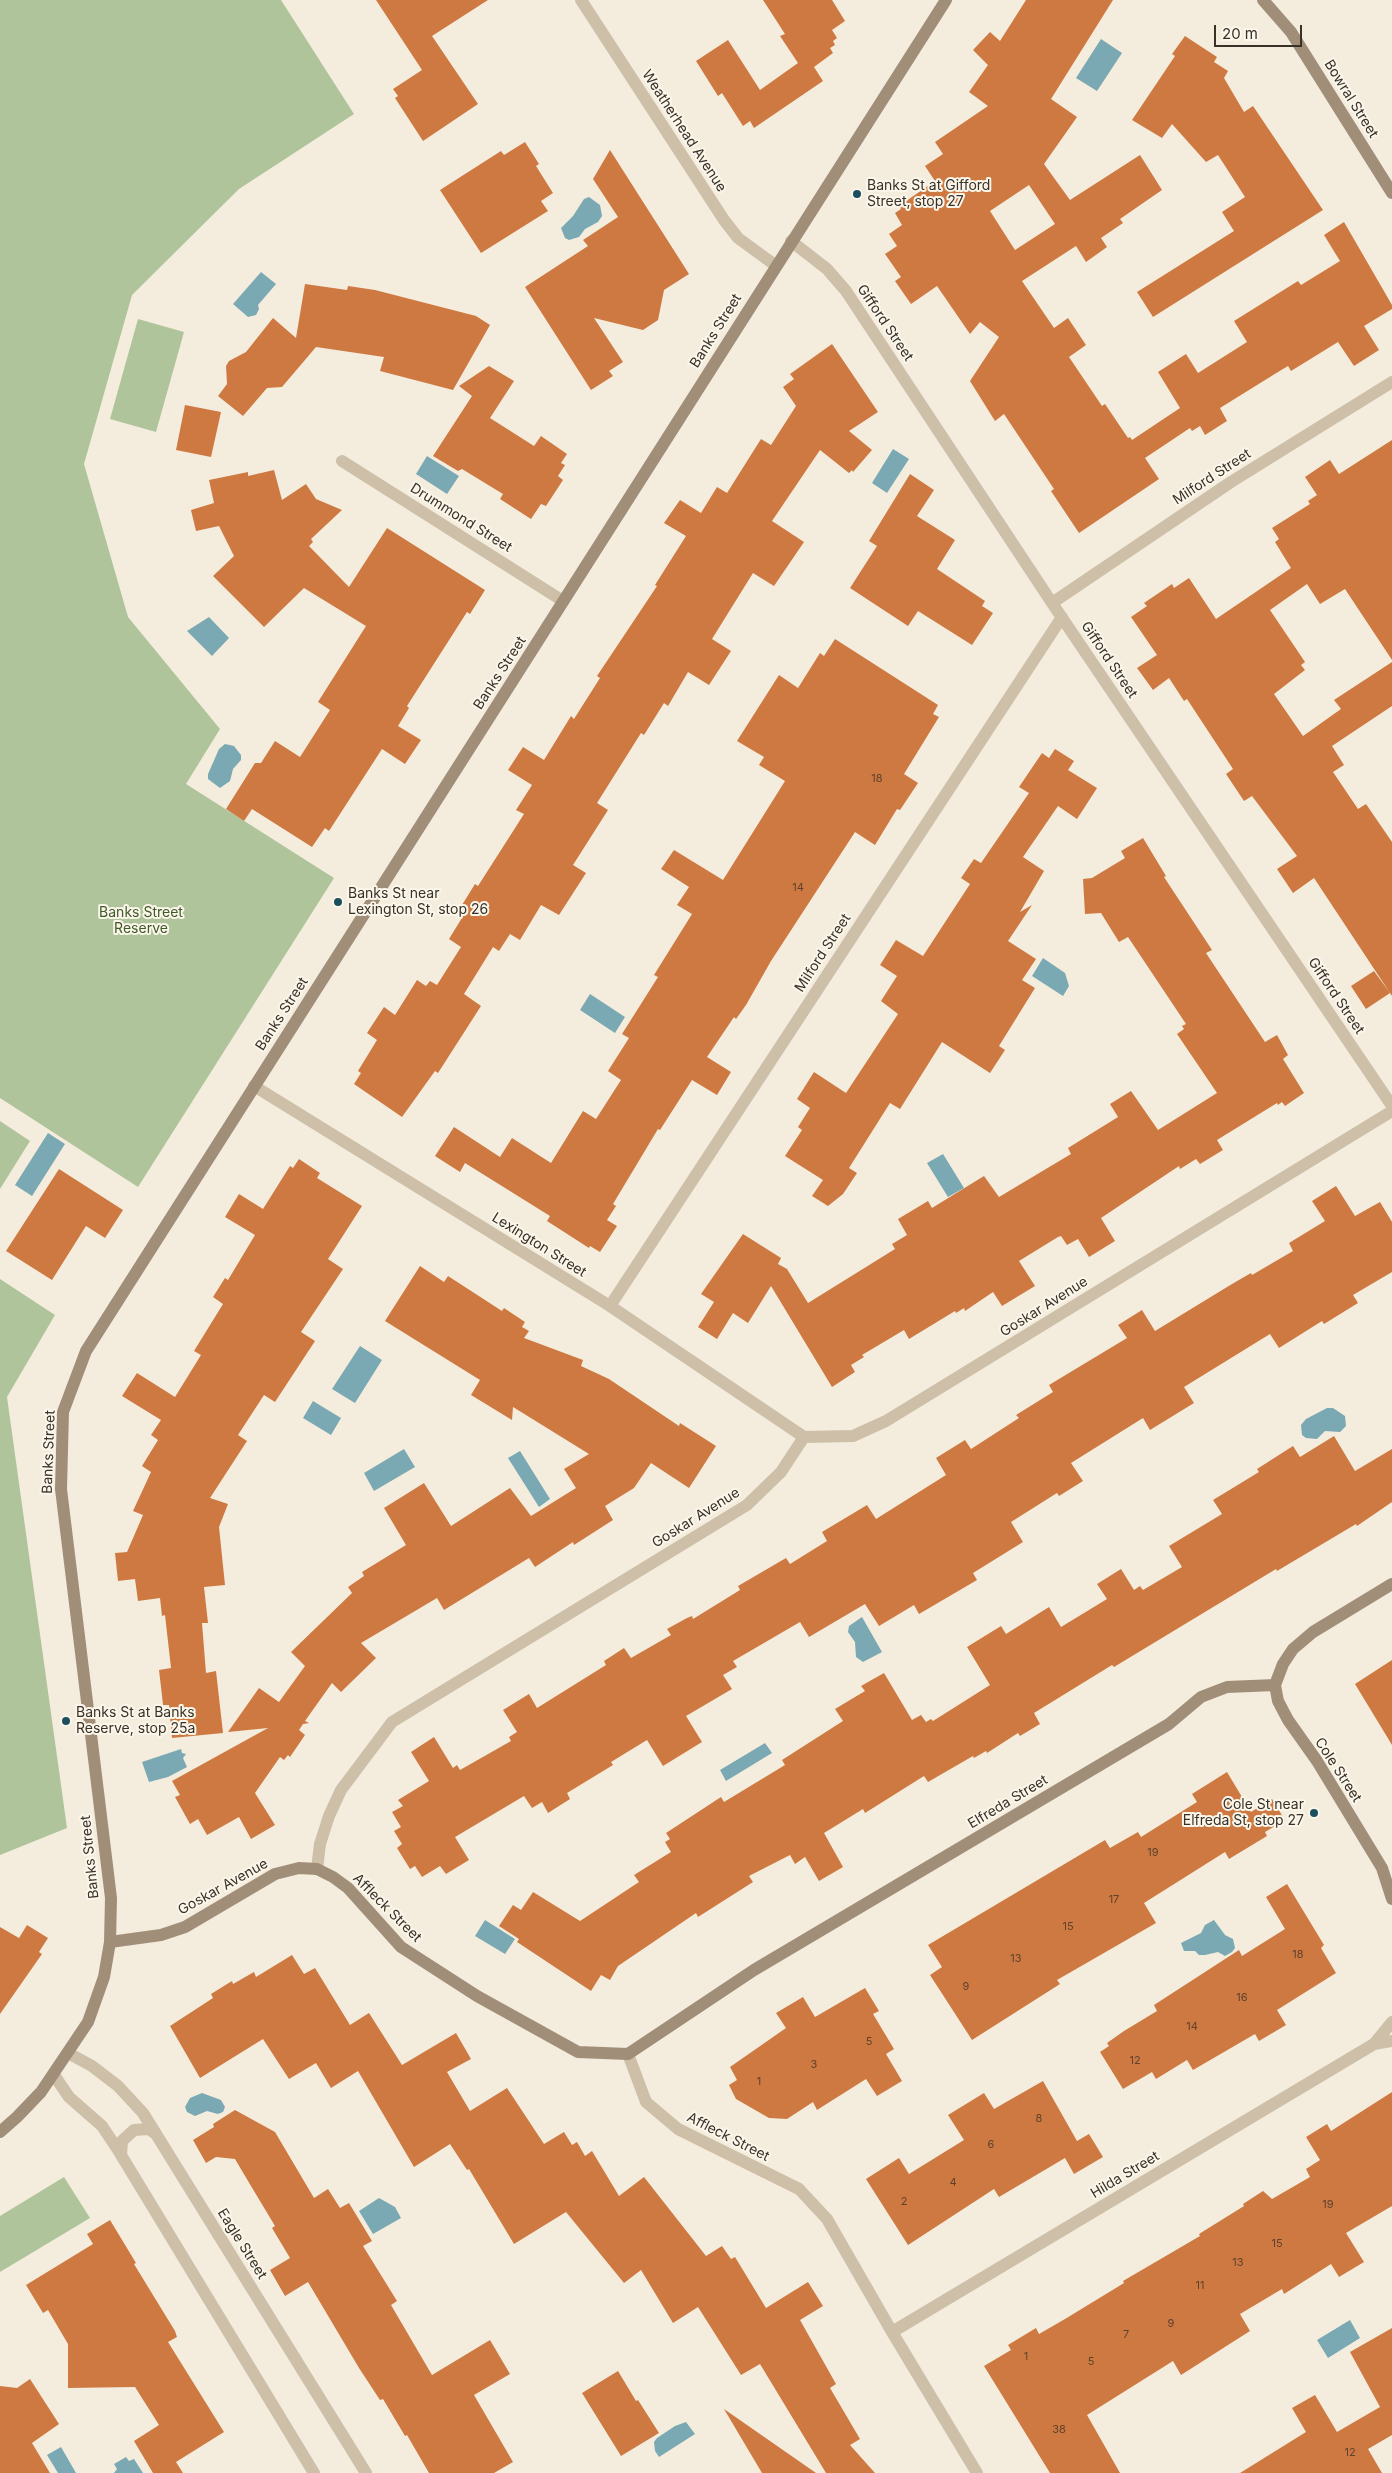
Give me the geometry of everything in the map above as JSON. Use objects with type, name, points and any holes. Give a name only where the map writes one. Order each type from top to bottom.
[{"type":"main road","name":"Banks Street","points":[[0,2132],[18,2117],[54,2076],[88,2022],[99,1994],[110,1942],[111,1898],[61,1489],[63,1412],[86,1351],[946,0]]},
{"type":"main road","name":"Bowral Street","points":[[1263,0],[1291,32],[1392,193]]},
{"type":"main road","points":[[1275,1685],[1283,1664],[1294,1649],[1313,1632],[1392,1584]]},
{"type":"main road","name":"Cole Street","points":[[1275,1685],[1278,1701],[1288,1720],[1316,1761],[1382,1868],[1392,1878]]},
{"type":"main road","name":"Elfreda Street","points":[[628,2054],[754,1970],[1169,1724],[1201,1697],[1226,1687],[1275,1685]]},
{"type":"main road","name":"Goskar Avenue","points":[[110,1942],[161,1935],[185,1927],[275,1874],[299,1868],[318,1869]]},
{"type":"main road","name":"Cole Street","points":[[1382,1868],[1392,1899]]},
{"type":"main road","name":"Affleck Street","points":[[318,1869],[348,1888],[401,1947],[477,1996],[578,2052],[628,2054]]},
{"type":"street","name":"Weatherhead Avenue","points":[[581,0],[724,220],[738,238],[776,266]]},
{"type":"street","name":"Gifford Street","points":[[791,241],[827,269],[846,291],[1052,603],[1392,1106]]},
{"type":"street","name":"Milford Street","points":[[1052,603],[1230,482],[1392,382]]},
{"type":"street","name":"Drummond Street","points":[[342,461],[563,601]]},
{"type":"street","name":"Milford Street","points":[[610,1306],[1062,617]]},
{"type":"street","name":"Lexington Street","points":[[254,1086],[610,1306],[804,1437]]},
{"type":"street","name":"Goskar Avenue","points":[[318,1869],[320,1844],[328,1816],[341,1790],[392,1722],[748,1505],[781,1472],[804,1437],[853,1436],[886,1421],[1392,1111]]},
{"type":"street","name":"Hilda Street","points":[[892,2332],[1374,2044],[1392,2022]]},
{"type":"street","name":"Hilda Street","points":[[1374,2044],[1392,2042]]},
{"type":"street","name":"Eagle Street","points":[[68,2053],[92,2066],[118,2086],[143,2113],[366,2473]]},
{"type":"street","name":"Affleck Street","points":[[628,2054],[646,2102],[678,2129],[799,2189],[827,2219],[892,2332],[978,2473]]},
{"type":"street","points":[[54,2076],[69,2097],[102,2126],[122,2155],[314,2473]]},
{"type":"street","points":[[122,2155],[122,2141],[134,2130],[149,2128],[158,2136]]},
{"type":"green space","name":"Banks Street Reserve","points":[[0,0],[281,0],[354,114],[239,189],[132,295],[84,464],[128,617],[220,729],[186,784],[334,878],[138,1187],[0,1098]]},
{"type":"green space","points":[[138,319],[184,332],[156,432],[110,419]]},
{"type":"green space","points":[[0,1121],[30,1141],[0,1189]]},
{"type":"green space","points":[[0,1279],[55,1315],[7,1397],[67,1828],[0,1855]]},
{"type":"green space","points":[[64,2177],[90,2218],[0,2272],[0,2216]]},
{"type":"water","points":[[1101,39],[1122,53],[1097,91],[1076,78]]},
{"type":"water","points":[[589,197],[600,205],[602,216],[598,222],[585,229],[579,237],[569,240],[565,238],[561,228],[573,216],[584,199]]},
{"type":"water","points":[[261,272],[276,284],[258,305],[259,309],[256,315],[248,317],[233,304]]},
{"type":"water","points":[[893,449],[909,459],[887,493],[872,483]]},
{"type":"water","points":[[427,456],[459,476],[447,494],[416,474]]},
{"type":"water","points":[[209,617],[229,638],[212,656],[187,631]]},
{"type":"water","points":[[225,744],[234,746],[241,755],[241,760],[233,769],[230,781],[220,788],[208,779],[208,774],[219,749]]},
{"type":"water","points":[[1043,958],[1065,973],[1069,986],[1063,996],[1032,976]]},
{"type":"water","points":[[590,994],[625,1017],[615,1033],[580,1010]]},
{"type":"water","points":[[48,1133],[65,1144],[32,1196],[15,1185]]},
{"type":"water","points":[[943,1154],[964,1188],[948,1197],[927,1163]]},
{"type":"water","points":[[360,1346],[382,1360],[355,1403],[332,1389]]},
{"type":"water","points":[[313,1401],[341,1418],[331,1435],[303,1418]]},
{"type":"water","points":[[1327,1408],[1333,1408],[1345,1416],[1346,1426],[1340,1432],[1325,1431],[1317,1439],[1306,1438],[1302,1435],[1301,1425],[1306,1419]]},
{"type":"water","points":[[404,1449],[415,1467],[374,1491],[364,1473]]},
{"type":"water","points":[[520,1451],[550,1499],[539,1507],[508,1458]]},
{"type":"water","points":[[862,1617],[882,1652],[863,1662],[856,1657],[855,1642],[848,1632],[849,1626]]},
{"type":"water","points":[[765,1743],[772,1753],[726,1781],[720,1770]]},
{"type":"water","points":[[181,1749],[182,1753],[186,1754],[183,1758],[187,1767],[168,1777],[149,1782],[142,1762]]},
{"type":"water","points":[[485,1920],[515,1939],[505,1954],[475,1936]]},
{"type":"water","points":[[1214,1920],[1225,1935],[1233,1939],[1235,1948],[1232,1952],[1225,1956],[1218,1952],[1199,1955],[1195,1951],[1184,1951],[1181,1943],[1201,1933],[1205,1925]]},
{"type":"water","points":[[202,2093],[221,2100],[225,2107],[223,2112],[218,2114],[207,2111],[195,2116],[187,2112],[185,2107],[190,2098]]},
{"type":"water","points":[[379,2198],[395,2207],[401,2218],[373,2234],[359,2211]]},
{"type":"water","points":[[1350,2320],[1360,2338],[1328,2358],[1317,2340]]},
{"type":"water","points":[[686,2422],[695,2434],[659,2457],[655,2451],[654,2442],[657,2438],[675,2426]]},
{"type":"water","points":[[61,2447],[76,2473],[58,2473],[47,2455]]},
{"type":"water","points":[[126,2457],[129,2461],[134,2459],[143,2473],[114,2473],[117,2469],[114,2464]]},
{"type":"building","points":[[376,0],[488,0],[432,36],[478,104],[423,141],[395,98],[398,96],[393,89],[422,70]]},
{"type":"building","points":[[763,0],[832,0],[845,21],[832,30],[837,38],[833,41],[835,45],[830,48],[833,53],[814,67],[823,81],[754,128],[750,121],[743,126],[722,93],[718,96],[696,61],[728,40],[760,90],[798,63],[780,36],[785,34]]},
{"type":"building","points":[[1026,0],[1113,0],[1051,99],[1077,117],[1044,164],[1070,200],[1140,155],[1162,190],[1120,219],[1123,223],[1101,238],[1107,247],[1086,262],[1076,246],[1022,281],[1054,328],[1068,318],[1086,345],[1069,357],[1102,406],[1105,404],[1128,438],[1130,437],[1132,440],[1180,408],[1158,372],[1186,354],[1198,373],[1247,342],[1234,321],[1298,281],[1301,285],[1340,261],[1324,235],[1344,222],[1392,305],[1392,309],[1364,326],[1379,350],[1354,366],[1338,342],[1291,371],[1288,366],[1278,372],[1220,408],[1227,421],[1205,435],[1200,426],[1192,431],[1190,428],[1145,458],[1159,479],[1079,533],[1051,491],[1054,489],[1004,414],[995,421],[970,381],[999,337],[980,322],[970,334],[937,286],[911,304],[895,281],[901,277],[885,254],[897,246],[889,234],[902,225],[895,213],[901,209],[899,206],[935,181],[925,166],[943,154],[935,142],[988,106],[969,92],[988,65],[973,50],[990,32],[1000,41]],"holes":[[[1029,185],[1055,224],[1015,250],[990,211]]]},
{"type":"building","points":[[1185,36],[1217,57],[1214,62],[1228,71],[1224,78],[1244,112],[1253,106],[1323,210],[1153,317],[1137,292],[1234,231],[1222,212],[1245,197],[1218,155],[1206,162],[1172,124],[1162,138],[1132,120],[1175,56],[1172,54]]},
{"type":"building","points":[[525,142],[539,164],[536,166],[553,193],[541,201],[548,211],[481,253],[440,190],[501,151],[504,155]]},
{"type":"building","points":[[610,150],[689,274],[664,290],[658,320],[643,330],[594,318],[623,362],[609,371],[613,376],[591,390],[525,287],[588,246],[583,240],[618,217],[593,179]]},
{"type":"building","points":[[305,284],[347,290],[348,286],[375,290],[476,316],[490,325],[453,390],[380,371],[384,357],[316,347],[282,387],[267,388],[243,416],[218,396],[227,384],[226,366],[229,361],[246,352],[273,318],[296,338]]},
{"type":"building","points":[[832,344],[878,412],[849,431],[872,450],[853,472],[852,470],[849,473],[820,450],[772,521],[804,542],[774,586],[753,573],[712,639],[731,651],[709,685],[688,672],[668,706],[664,703],[644,735],[641,733],[597,803],[608,810],[573,865],[586,873],[559,915],[541,905],[520,940],[510,934],[499,951],[493,947],[464,994],[481,1006],[438,1073],[435,1071],[402,1117],[354,1084],[361,1073],[358,1071],[377,1040],[367,1033],[384,1007],[395,1015],[417,980],[426,986],[430,981],[437,985],[461,947],[449,939],[465,913],[462,911],[465,907],[462,905],[475,884],[478,886],[524,814],[516,810],[532,785],[508,770],[523,747],[544,760],[571,716],[574,719],[600,678],[597,676],[657,586],[655,585],[686,536],[664,523],[680,500],[701,513],[717,487],[727,493],[761,439],[771,445],[796,406],[783,387],[794,379],[790,374]]},
{"type":"building","points":[[489,366],[514,381],[490,418],[534,446],[541,436],[567,454],[561,463],[565,465],[558,476],[563,480],[546,506],[541,504],[531,519],[500,499],[503,494],[462,469],[458,471],[433,456],[472,396],[459,386]]},
{"type":"building","points":[[185,405],[221,412],[211,457],[176,450]]},
{"type":"building","points":[[1392,440],[1392,660],[1345,589],[1320,604],[1307,584],[1270,610],[1305,662],[1301,665],[1305,670],[1274,694],[1303,736],[1341,709],[1334,700],[1392,662],[1392,706],[1332,746],[1344,765],[1333,772],[1358,809],[1366,804],[1392,842],[1392,996],[1314,878],[1293,893],[1277,869],[1297,856],[1252,796],[1244,801],[1226,774],[1233,769],[1187,699],[1184,701],[1169,678],[1153,690],[1137,668],[1157,655],[1131,617],[1147,606],[1144,603],[1172,584],[1174,588],[1189,578],[1216,619],[1291,568],[1275,542],[1279,539],[1272,528],[1310,504],[1308,501],[1317,495],[1305,477],[1330,460],[1339,474]]},
{"type":"building","points":[[274,470],[282,500],[306,484],[316,499],[342,510],[311,539],[313,542],[309,546],[349,587],[387,528],[485,590],[470,614],[467,612],[407,706],[409,708],[398,726],[421,740],[405,764],[382,749],[329,831],[325,828],[312,847],[252,809],[244,821],[226,809],[255,763],[261,763],[275,741],[300,757],[330,710],[318,702],[366,626],[304,588],[264,627],[213,576],[234,556],[219,526],[196,531],[191,510],[214,503],[209,480],[248,472],[248,476]]},
{"type":"building","points":[[910,474],[934,490],[917,516],[955,540],[937,569],[985,601],[982,606],[993,613],[972,645],[918,611],[908,626],[850,588],[877,546],[869,541]]},
{"type":"building","points":[[835,639],[938,705],[933,714],[939,717],[904,774],[918,783],[900,810],[897,809],[875,845],[855,832],[771,961],[746,1005],[736,1019],[734,1017],[707,1057],[731,1072],[717,1095],[692,1080],[660,1130],[658,1129],[613,1204],[616,1206],[607,1220],[617,1226],[600,1252],[590,1246],[589,1248],[547,1221],[550,1216],[465,1163],[460,1172],[435,1156],[454,1127],[500,1157],[512,1138],[551,1163],[583,1111],[596,1119],[621,1080],[608,1071],[629,1038],[622,1034],[658,977],[654,975],[692,914],[677,905],[689,887],[661,869],[674,850],[723,880],[785,781],[759,765],[764,757],[737,741],[779,675],[798,688],[820,653],[824,656]]},
{"type":"building","points":[[1055,749],[1074,761],[1068,770],[1097,788],[1077,819],[1058,806],[1023,857],[1044,871],[1020,912],[1032,905],[1008,941],[1036,959],[1022,980],[1035,988],[999,1046],[1005,1050],[990,1073],[942,1042],[900,1109],[890,1103],[849,1168],[857,1173],[843,1194],[828,1206],[812,1196],[823,1180],[785,1156],[802,1130],[798,1127],[810,1108],[797,1099],[814,1072],[846,1093],[898,1014],[881,1001],[897,976],[880,965],[896,940],[923,956],[970,884],[961,878],[974,859],[981,863],[1029,793],[1019,787],[1042,753],[1049,758]]},
{"type":"building","points":[[1143,838],[1166,876],[1164,877],[1212,950],[1206,953],[1265,1042],[1277,1035],[1288,1055],[1283,1059],[1304,1093],[1285,1106],[1282,1102],[1278,1105],[1277,1103],[1217,1140],[1223,1150],[1200,1164],[1196,1159],[1180,1169],[1179,1166],[1101,1218],[1115,1241],[1089,1257],[1078,1239],[1067,1245],[1061,1236],[1058,1237],[1019,1261],[1035,1286],[1002,1306],[993,1292],[965,1311],[964,1308],[956,1313],[955,1311],[909,1339],[904,1330],[862,1355],[864,1357],[851,1365],[855,1372],[832,1387],[771,1286],[748,1323],[733,1313],[717,1339],[698,1327],[714,1302],[701,1294],[743,1234],[781,1258],[778,1264],[787,1269],[808,1303],[895,1249],[892,1244],[907,1235],[898,1219],[928,1201],[932,1208],[984,1176],[999,1197],[1071,1154],[1068,1148],[1118,1117],[1110,1104],[1131,1091],[1158,1130],[1217,1093],[1177,1034],[1184,1029],[1182,1026],[1186,1024],[1128,937],[1119,942],[1101,913],[1085,914],[1083,879],[1092,878],[1125,858],[1121,851]]},
{"type":"building","points":[[1374,971],[1390,993],[1366,1009],[1351,986]]},
{"type":"building","points":[[299,1159],[320,1173],[317,1178],[362,1206],[328,1259],[343,1269],[301,1332],[315,1341],[275,1402],[264,1395],[238,1435],[247,1441],[210,1498],[228,1504],[219,1527],[225,1585],[204,1587],[208,1623],[202,1623],[206,1673],[216,1671],[223,1733],[172,1738],[169,1705],[163,1705],[159,1670],[171,1668],[165,1615],[162,1616],[160,1598],[138,1601],[135,1579],[118,1581],[115,1553],[127,1552],[143,1515],[133,1511],[151,1472],[142,1466],[158,1440],[151,1435],[161,1420],[122,1396],[137,1373],[175,1397],[201,1355],[194,1351],[223,1304],[213,1297],[225,1278],[228,1280],[255,1235],[225,1217],[239,1194],[263,1209],[290,1166],[293,1168]]},
{"type":"building","points":[[59,1169],[123,1210],[105,1238],[86,1226],[52,1280],[6,1251]]},
{"type":"building","points":[[1336,1186],[1355,1216],[1380,1202],[1392,1222],[1392,1272],[1353,1295],[1358,1303],[1324,1324],[1322,1321],[1279,1348],[1270,1334],[1184,1387],[1194,1403],[1150,1430],[1143,1418],[1071,1463],[1083,1481],[1059,1496],[1057,1493],[1011,1522],[1023,1542],[973,1573],[977,1580],[919,1614],[914,1605],[879,1626],[865,1604],[809,1637],[800,1622],[733,1661],[737,1667],[723,1675],[732,1689],[686,1716],[702,1742],[663,1766],[647,1740],[611,1762],[613,1765],[567,1793],[570,1799],[548,1813],[542,1802],[532,1808],[524,1796],[455,1837],[469,1860],[446,1874],[440,1866],[422,1877],[415,1866],[410,1869],[397,1848],[402,1844],[394,1831],[401,1827],[392,1812],[403,1806],[398,1800],[429,1781],[411,1752],[434,1737],[453,1768],[457,1765],[460,1770],[511,1741],[509,1737],[517,1732],[503,1710],[529,1694],[537,1708],[606,1665],[604,1661],[624,1648],[631,1658],[671,1635],[667,1629],[692,1616],[693,1619],[740,1590],[738,1586],[786,1558],[790,1564],[827,1541],[822,1532],[867,1505],[876,1519],[946,1475],[936,1458],[965,1440],[971,1449],[1019,1418],[1016,1415],[1053,1392],[1049,1385],[1127,1338],[1118,1325],[1142,1310],[1155,1331],[1232,1284],[1251,1273],[1252,1275],[1293,1251],[1289,1243],[1325,1221],[1312,1201]]},
{"type":"building","points":[[420,1266],[444,1282],[448,1276],[502,1311],[504,1308],[525,1322],[522,1327],[529,1331],[524,1338],[583,1360],[581,1366],[609,1379],[679,1426],[680,1423],[716,1446],[689,1488],[651,1463],[634,1488],[605,1506],[613,1520],[574,1545],[573,1542],[535,1567],[529,1558],[444,1610],[437,1598],[361,1643],[376,1658],[341,1692],[332,1683],[305,1721],[309,1723],[303,1724],[299,1730],[305,1735],[290,1757],[288,1755],[284,1760],[280,1757],[255,1793],[275,1825],[251,1839],[239,1817],[207,1835],[198,1819],[190,1824],[175,1797],[180,1795],[172,1781],[268,1728],[228,1732],[259,1688],[279,1702],[305,1666],[291,1652],[352,1593],[348,1587],[364,1576],[362,1572],[406,1545],[384,1508],[424,1483],[451,1526],[510,1488],[531,1516],[576,1488],[564,1469],[589,1454],[513,1407],[512,1420],[471,1395],[480,1380],[385,1321]]},
{"type":"building","points":[[1334,1436],[1355,1471],[1392,1449],[1392,1502],[1357,1526],[1356,1524],[1277,1571],[1276,1569],[1034,1713],[1040,1724],[1020,1736],[1018,1733],[987,1753],[986,1751],[974,1758],[973,1756],[928,1782],[924,1776],[865,1813],[863,1809],[824,1833],[843,1867],[819,1881],[805,1857],[795,1864],[790,1855],[749,1876],[753,1882],[698,1917],[696,1913],[618,1966],[610,1980],[601,1975],[591,1991],[517,1942],[519,1939],[499,1926],[513,1905],[521,1910],[533,1892],[580,1921],[639,1882],[634,1875],[671,1852],[665,1842],[670,1839],[666,1833],[721,1797],[724,1802],[785,1765],[782,1760],[843,1721],[835,1709],[865,1691],[861,1686],[884,1673],[912,1720],[921,1715],[926,1722],[931,1719],[933,1721],[990,1685],[967,1647],[1001,1626],[1006,1634],[1049,1607],[1061,1627],[1107,1599],[1097,1584],[1121,1569],[1134,1590],[1140,1586],[1143,1590],[1182,1567],[1169,1546],[1222,1514],[1213,1500],[1259,1472],[1257,1469],[1293,1446],[1300,1457]]},
{"type":"building","points":[[1392,1660],[1392,1745],[1355,1684]]},
{"type":"building","points":[[1227,1772],[1251,1812],[1272,1799],[1285,1820],[1265,1832],[1267,1836],[1229,1859],[1225,1852],[1144,1903],[1156,1923],[1057,1980],[1060,1984],[972,2040],[930,1975],[942,1967],[928,1945],[1105,1840],[1110,1848],[1138,1832],[1141,1837],[1197,1802],[1192,1794]]},
{"type":"building","points":[[1287,1884],[1324,1945],[1321,1948],[1336,1973],[1277,2010],[1286,2025],[1259,2041],[1255,2034],[1193,2070],[1187,2060],[1156,2079],[1152,2072],[1123,2089],[1100,2052],[1109,2046],[1107,2043],[1157,2011],[1154,2005],[1239,1950],[1242,1956],[1285,1929],[1266,1897]]},
{"type":"building","points":[[27,1925],[48,1938],[39,1952],[42,1954],[0,2014],[0,1927],[19,1938]]},
{"type":"building","points":[[292,1955],[304,1974],[315,1968],[350,2025],[369,2013],[402,2065],[456,2033],[471,2059],[447,2072],[470,2111],[507,2088],[544,2144],[564,2132],[572,2145],[577,2142],[585,2156],[592,2151],[619,2196],[644,2177],[706,2256],[722,2246],[731,2259],[735,2257],[766,2308],[808,2282],[823,2306],[800,2320],[836,2384],[830,2388],[860,2439],[850,2445],[875,2473],[826,2473],[760,2364],[741,2375],[698,2307],[673,2323],[641,2270],[624,2283],[566,2212],[514,2244],[469,2169],[467,2170],[450,2144],[414,2167],[358,2071],[331,2088],[316,2063],[289,2079],[263,2039],[200,2078],[170,2026],[213,1998],[211,1994],[232,1981],[233,1984],[254,1972],[256,1977]]},
{"type":"building","points":[[865,1988],[879,2011],[873,2014],[894,2049],[886,2054],[902,2081],[877,2096],[866,2079],[817,2110],[813,2102],[787,2119],[769,2118],[736,2099],[729,2085],[737,2080],[730,2067],[786,2028],[776,2013],[803,1997],[815,2017]]},
{"type":"building","points":[[1043,2081],[1077,2141],[1089,2134],[1103,2157],[1074,2174],[1065,2158],[999,2197],[994,2189],[908,2245],[866,2179],[899,2158],[909,2174],[964,2140],[948,2115],[984,2093],[994,2109]]},
{"type":"building","points":[[1392,2092],[1392,2206],[1346,2233],[1364,2262],[1339,2277],[1331,2264],[1284,2294],[1282,2289],[1240,2314],[1250,2331],[1181,2375],[1173,2361],[1087,2415],[1120,2473],[1050,2473],[984,2366],[1011,2350],[1008,2345],[1036,2328],[1039,2334],[1065,2319],[1124,2283],[1123,2281],[1200,2236],[1199,2234],[1244,2206],[1243,2204],[1263,2191],[1272,2199],[1310,2177],[1306,2169],[1320,2160],[1306,2137],[1327,2124],[1331,2131]]},
{"type":"building","points":[[235,2110],[275,2132],[314,2198],[328,2189],[340,2208],[349,2203],[372,2241],[363,2246],[397,2301],[391,2305],[432,2375],[490,2340],[510,2374],[474,2395],[513,2462],[494,2473],[429,2473],[383,2399],[380,2400],[359,2368],[308,2282],[285,2296],[270,2270],[290,2258],[272,2228],[275,2226],[235,2159],[216,2157],[206,2163],[193,2140],[214,2127],[213,2124]]},
{"type":"building","points":[[110,2220],[136,2263],[134,2264],[175,2331],[177,2337],[168,2342],[224,2432],[176,2462],[183,2473],[153,2473],[134,2441],[159,2425],[135,2387],[68,2388],[68,2344],[48,2310],[43,2313],[26,2285],[93,2244],[87,2234]]},
{"type":"building","points":[[1392,2328],[1392,2435],[1368,2449],[1382,2473],[1240,2473],[1306,2432],[1292,2408],[1315,2395],[1337,2432],[1380,2407],[1350,2352]]},
{"type":"building","points":[[618,2371],[636,2401],[638,2400],[659,2433],[621,2456],[582,2393]]},
{"type":"building","points":[[30,2379],[59,2424],[32,2443],[50,2473],[0,2473],[0,2386],[17,2388]]},
{"type":"building","points":[[724,2409],[816,2473],[762,2473]]},
{"type":"place","name":"Banks St at Gifford Street, stop 27","points":[[857,194]]},
{"type":"place","name":"Banks St near Lexington St, stop 26","points":[[338,902]]},
{"type":"place","name":"Banks St at Banks Reserve, stop 25a","points":[[66,1721]]},
{"type":"place","name":"Cole St near Elfreda St, stop 27","points":[[1314,1813]]}]
